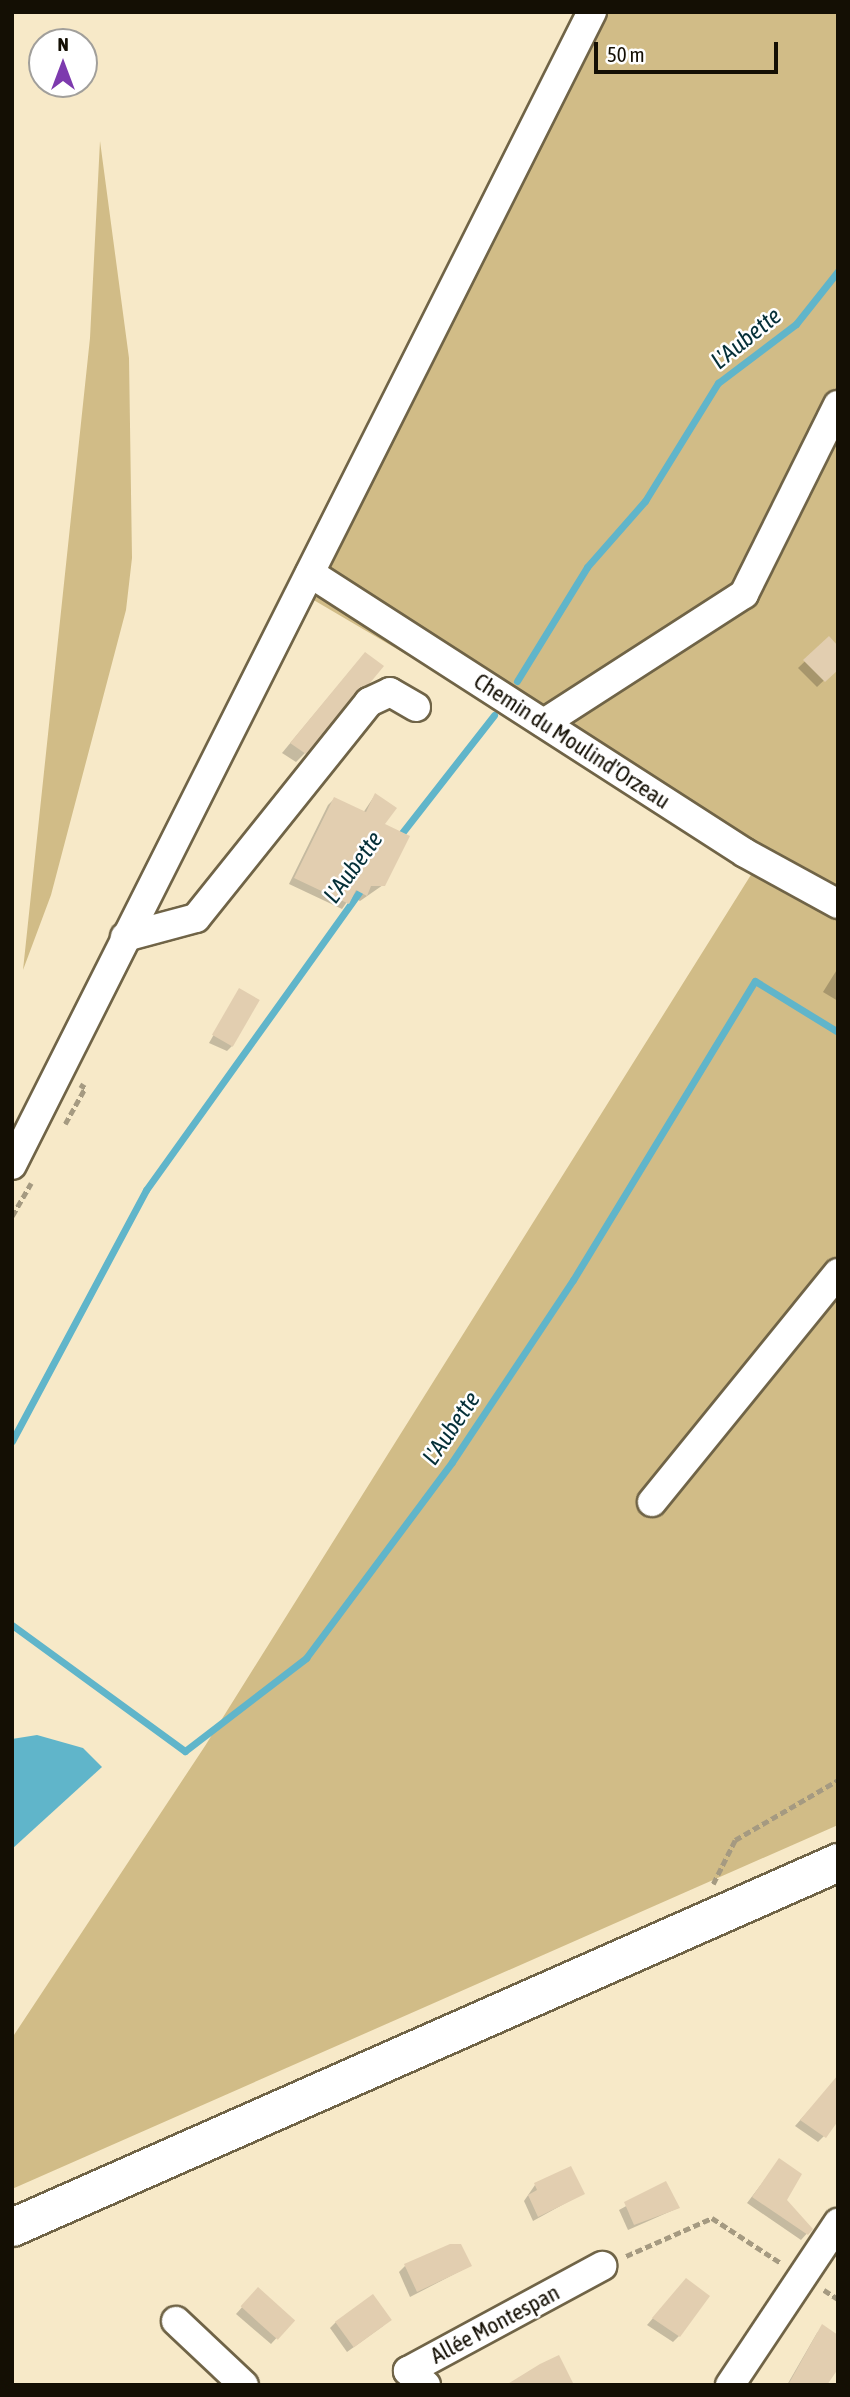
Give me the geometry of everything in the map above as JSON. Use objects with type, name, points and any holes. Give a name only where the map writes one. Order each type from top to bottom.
[{"type":"main road","points":[[12,2227],[838,1861]]},
{"type":"street","points":[[12,1165],[593,12]]},
{"type":"street","points":[[544,723],[744,594],[838,405]]},
{"type":"street","name":"Chemin du Moulind'Orzeau","points":[[310,573],[745,853],[838,904]]},
{"type":"street","points":[[125,937],[196,918],[369,702],[390,692],[416,707]]},
{"type":"street","points":[[652,1502],[838,1273]]},
{"type":"street","points":[[730,2385],[838,2223]]},
{"type":"street","name":"Allée Montespan","points":[[426,2385],[408,2371],[602,2266]]},
{"type":"street","points":[[176,2321],[244,2385]]},
{"type":"path","points":[[716,1875],[735,1840],[838,1780]]},
{"type":"path","points":[[602,2266],[712,2218],[838,2299]]},
{"type":"shaded area","points":[[601,12],[838,12],[838,1825],[12,2189],[12,2038],[205,1746],[759,862],[300,592]]},
{"type":"shaded area","points":[[100,141],[129,358],[132,558],[126,610],[51,895],[23,970],[90,338]]},
{"type":"water","points":[[37,1735],[83,1748],[102,1767],[12,1849],[12,1739]]},
{"type":"building","points":[[829,636],[838,646],[838,670],[825,682],[803,660]]},
{"type":"building","points":[[365,652],[384,666],[306,754],[290,743]]},
{"type":"building","points":[[375,793],[397,808],[385,824],[410,836],[385,886],[371,886],[367,896],[356,890],[349,904],[294,878],[334,797],[366,812]]},
{"type":"building","points":[[239,988],[260,1000],[233,1047],[212,1035]]},
{"type":"building","points":[[838,2075],[838,2121],[826,2138],[800,2120]]},
{"type":"building","points":[[779,2158],[802,2174],[787,2200],[813,2229],[808,2235],[752,2197]]},
{"type":"building","points":[[571,2166],[585,2194],[538,2217],[528,2195],[537,2190],[534,2183]]},
{"type":"building","points":[[666,2181],[680,2208],[634,2225],[624,2202]]},
{"type":"building","points":[[450,2244],[461,2244],[472,2266],[417,2292],[404,2264]]},
{"type":"building","points":[[686,2278],[710,2296],[680,2337],[652,2318]]},
{"type":"building","points":[[258,2287],[295,2320],[278,2340],[241,2306]]},
{"type":"building","points":[[373,2294],[392,2320],[354,2348],[335,2322]]},
{"type":"building","points":[[822,2324],[838,2335],[838,2369],[827,2385],[788,2385]]},
{"type":"building","points":[[559,2355],[574,2385],[506,2385],[540,2364]]},
{"type":"waterway","name":"L'Aubette","points":[[517,681],[587,567],[645,501],[718,383],[796,324],[838,271]]},
{"type":"waterway","name":"L'Aubette","points":[[398,838],[494,715]]},
{"type":"waterway","name":"L'Aubette","points":[[12,1441],[146,1190],[364,885]]},
{"type":"waterway","name":"L'Aubette","points":[[12,1625],[185,1751],[306,1658],[452,1462],[573,1280],[755,981],[838,1032]]}]
